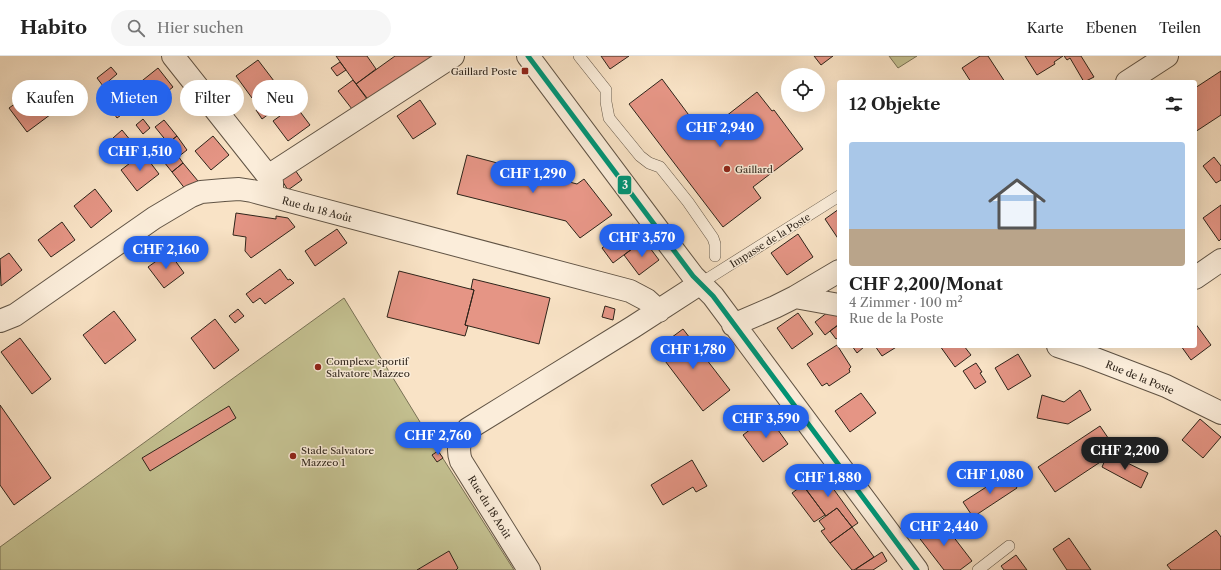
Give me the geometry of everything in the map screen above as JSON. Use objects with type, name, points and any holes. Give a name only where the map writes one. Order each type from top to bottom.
[{"type":"street","points":[[173,56],[270,186],[360,117],[453,56]]},
{"type":"street","points":[[528,56],[693,276],[713,296],[733,325],[917,570]]},
{"type":"street","points":[[1130,80],[1166,56]]},
{"type":"street","name":"Rue du 18 Août","points":[[0,321],[15,315],[154,218],[191,196],[201,192],[270,186],[630,291],[647,300],[659,311]]},
{"type":"street","points":[[1197,277],[1221,260]]},
{"type":"street","points":[[733,325],[795,297],[837,272]]},
{"type":"street","name":"Rue du 18 Août","points":[[529,570],[461,461],[459,451],[462,436],[468,429],[659,311],[701,283]]},
{"type":"street","points":[[795,297],[837,305]]},
{"type":"street","name":"Rue de la Poste","points":[[1074,348],[1091,350],[1221,413]]},
{"type":"lane","points":[[579,56],[606,90],[606,102],[609,118],[640,156],[660,167],[688,202],[713,238],[715,256]]},
{"type":"lane","name":"Impasse de la Poste","points":[[701,283],[837,197]]},
{"type":"lane","points":[[978,570],[1009,546]]},
{"type":"shaded area","points":[[889,56],[917,56],[898,68]]},
{"type":"shaded area","name":"Stade Salvatore Mazzeo 1","points":[[344,298],[428,435],[514,570],[0,570],[0,547]]},
{"type":"building","points":[[336,56],[367,56],[376,69],[356,84]]},
{"type":"building","points":[[395,56],[443,56],[370,103],[356,84]]},
{"type":"building","points":[[601,56],[629,56],[610,69]]},
{"type":"building","points":[[814,56],[833,56],[821,65]]},
{"type":"building","points":[[980,56],[988,56],[1004,80],[970,80],[962,68]]},
{"type":"building","points":[[1025,56],[1063,56],[1054,62],[1055,64],[1037,75]]},
{"type":"building","points":[[1064,56],[1081,56],[1094,77],[1088,80],[1083,80],[1070,58],[1067,60]]},
{"type":"building","points":[[258,60],[273,80],[252,80],[252,98],[244,87],[244,80],[239,80],[236,76]]},
{"type":"building","points":[[340,62],[346,70],[337,76],[331,68]]},
{"type":"building","points":[[111,67],[117,74],[110,80],[98,80],[97,78]]},
{"type":"building","points":[[158,68],[167,80],[143,80]]},
{"type":"building","points":[[1221,71],[1221,115],[1197,131],[1197,87]]},
{"type":"building","name":"Gaillard","points":[[662,79],[703,134],[757,92],[772,111],[774,110],[803,149],[753,187],[761,198],[723,227],[629,104]]},
{"type":"building","points":[[353,80],[367,98],[352,109],[338,91]]},
{"type":"building","points":[[420,100],[436,124],[413,139],[397,116]]},
{"type":"building","points":[[15,116],[48,116],[27,132]]},
{"type":"building","points":[[280,116],[303,116],[310,125],[288,141],[273,121]]},
{"type":"building","points":[[143,119],[150,128],[143,134],[136,125]]},
{"type":"building","points":[[164,120],[177,136],[168,143],[155,127]]},
{"type":"building","points":[[122,130],[131,141],[122,148],[113,138]]},
{"type":"building","points":[[177,136],[187,150],[178,157],[168,143]]},
{"type":"building","points":[[213,136],[229,155],[211,170],[195,151]]},
{"type":"building","points":[[143,153],[159,174],[137,191],[121,170]]},
{"type":"building","points":[[176,153],[183,163],[172,172],[164,162]]},
{"type":"building","points":[[467,155],[577,184],[584,179],[612,215],[580,238],[566,221],[457,194]]},
{"type":"building","points":[[1214,157],[1221,166],[1221,180],[1216,183],[1203,166]]},
{"type":"building","points":[[183,163],[198,181],[186,190],[172,172]]},
{"type":"building","points":[[293,167],[302,180],[288,190],[279,176]]},
{"type":"building","points":[[95,189],[112,211],[91,228],[74,206]]},
{"type":"building","points":[[1221,205],[1221,239],[1219,241],[1203,218]]},
{"type":"building","points":[[837,210],[837,237],[825,219]]},
{"type":"building","points":[[236,213],[276,219],[276,216],[288,218],[295,227],[251,258],[245,251],[246,237],[233,235]]},
{"type":"building","points":[[62,222],[75,240],[51,257],[38,240]]},
{"type":"building","points":[[633,224],[644,240],[613,263],[602,248]]},
{"type":"building","points":[[337,229],[347,243],[315,266],[305,251]]},
{"type":"building","points":[[798,234],[813,257],[787,275],[771,253]]},
{"type":"building","points":[[644,240],[659,260],[639,275],[624,255]]},
{"type":"building","points":[[169,252],[184,273],[164,288],[148,267]]},
{"type":"building","points":[[9,253],[22,270],[1,286],[0,259]]},
{"type":"building","points":[[280,269],[288,280],[290,279],[294,283],[265,304],[260,298],[253,303],[246,294]]},
{"type":"building","points":[[399,271],[474,290],[465,325],[468,326],[465,336],[387,317]]},
{"type":"building","points":[[473,279],[550,298],[539,344],[465,325],[474,290],[471,289]]},
{"type":"building","points":[[605,306],[615,309],[613,320],[602,317]]},
{"type":"building","points":[[238,309],[244,316],[235,323],[229,316]]},
{"type":"building","points":[[114,311],[136,340],[105,364],[83,335]]},
{"type":"building","points":[[828,312],[837,315],[837,326],[825,335],[815,322]]},
{"type":"building","points":[[798,313],[813,334],[792,349],[777,328]]},
{"type":"building","points":[[215,319],[239,350],[214,369],[191,338]]},
{"type":"building","points":[[837,326],[837,338],[836,339],[830,331]]},
{"type":"building","points":[[1197,326],[1211,345],[1191,360],[1182,348],[1197,348]]},
{"type":"building","points":[[683,329],[730,390],[703,411],[656,349]]},
{"type":"building","points":[[20,338],[51,379],[32,394],[1,352]]},
{"type":"building","points":[[837,345],[837,348],[839,348],[851,367],[849,369],[850,372],[829,386],[827,383],[822,386],[807,364]]},
{"type":"building","points":[[853,348],[863,348],[857,353]]},
{"type":"building","points":[[876,348],[895,348],[882,356]]},
{"type":"building","points":[[941,348],[966,348],[971,355],[955,367]]},
{"type":"building","points":[[1018,354],[1031,376],[1008,390],[995,368]]},
{"type":"building","points":[[976,363],[986,382],[975,389],[963,371]]},
{"type":"building","points":[[1080,390],[1091,410],[1068,424],[1037,418],[1042,395],[1064,402]]},
{"type":"building","points":[[861,393],[876,413],[850,432],[835,411]]},
{"type":"building","points":[[0,405],[51,478],[14,505],[0,485]]},
{"type":"building","points":[[229,406],[236,418],[150,471],[142,458]]},
{"type":"building","points":[[768,416],[788,444],[763,462],[743,435]]},
{"type":"building","points":[[1200,419],[1221,437],[1203,458],[1182,440]]},
{"type":"building","points":[[1100,426],[1117,451],[1055,492],[1038,467]]},
{"type":"building","points":[[438,451],[443,458],[437,462],[432,455]]},
{"type":"building","points":[[1111,455],[1148,473],[1141,488],[1102,467],[1106,458]]},
{"type":"building","points":[[692,460],[707,486],[696,492],[693,487],[663,505],[651,485]]},
{"type":"building","points":[[822,473],[858,523],[852,527],[837,508],[826,516],[804,487]]},
{"type":"building","points":[[1008,473],[1017,488],[973,517],[963,502]]},
{"type":"building","points":[[803,485],[825,515],[814,522],[792,493]]},
{"type":"building","points":[[837,508],[852,527],[830,543],[821,531],[825,529],[819,521]]},
{"type":"building","points":[[939,518],[972,561],[960,570],[944,570],[917,535]]},
{"type":"building","points":[[852,527],[874,557],[854,570],[852,570],[830,543]]},
{"type":"building","points":[[1216,530],[1221,537],[1221,570],[1171,570],[1167,565]]},
{"type":"building","points":[[1069,538],[1091,570],[1067,570],[1053,549]]},
{"type":"building","points":[[449,551],[458,568],[456,570],[417,570]]},
{"type":"building","points":[[882,552],[887,561],[873,570],[856,570],[856,569]]},
{"type":"building","points":[[1016,555],[1027,570],[1004,570],[1001,566]]},
{"type":"transit line","name":"3","points":[[528,56],[693,276],[713,296],[917,570]]},
{"type":"place","name":"Gaillard Poste","points":[[525,71]]},
{"type":"place","name":"Gaillard","points":[[727,169]]},
{"type":"place","name":"Complexe sportif Salvatore Mazzeo","points":[[318,367]]},
{"type":"place","name":"Stade Salvatore Mazzeo 1","points":[[293,456]]}]
